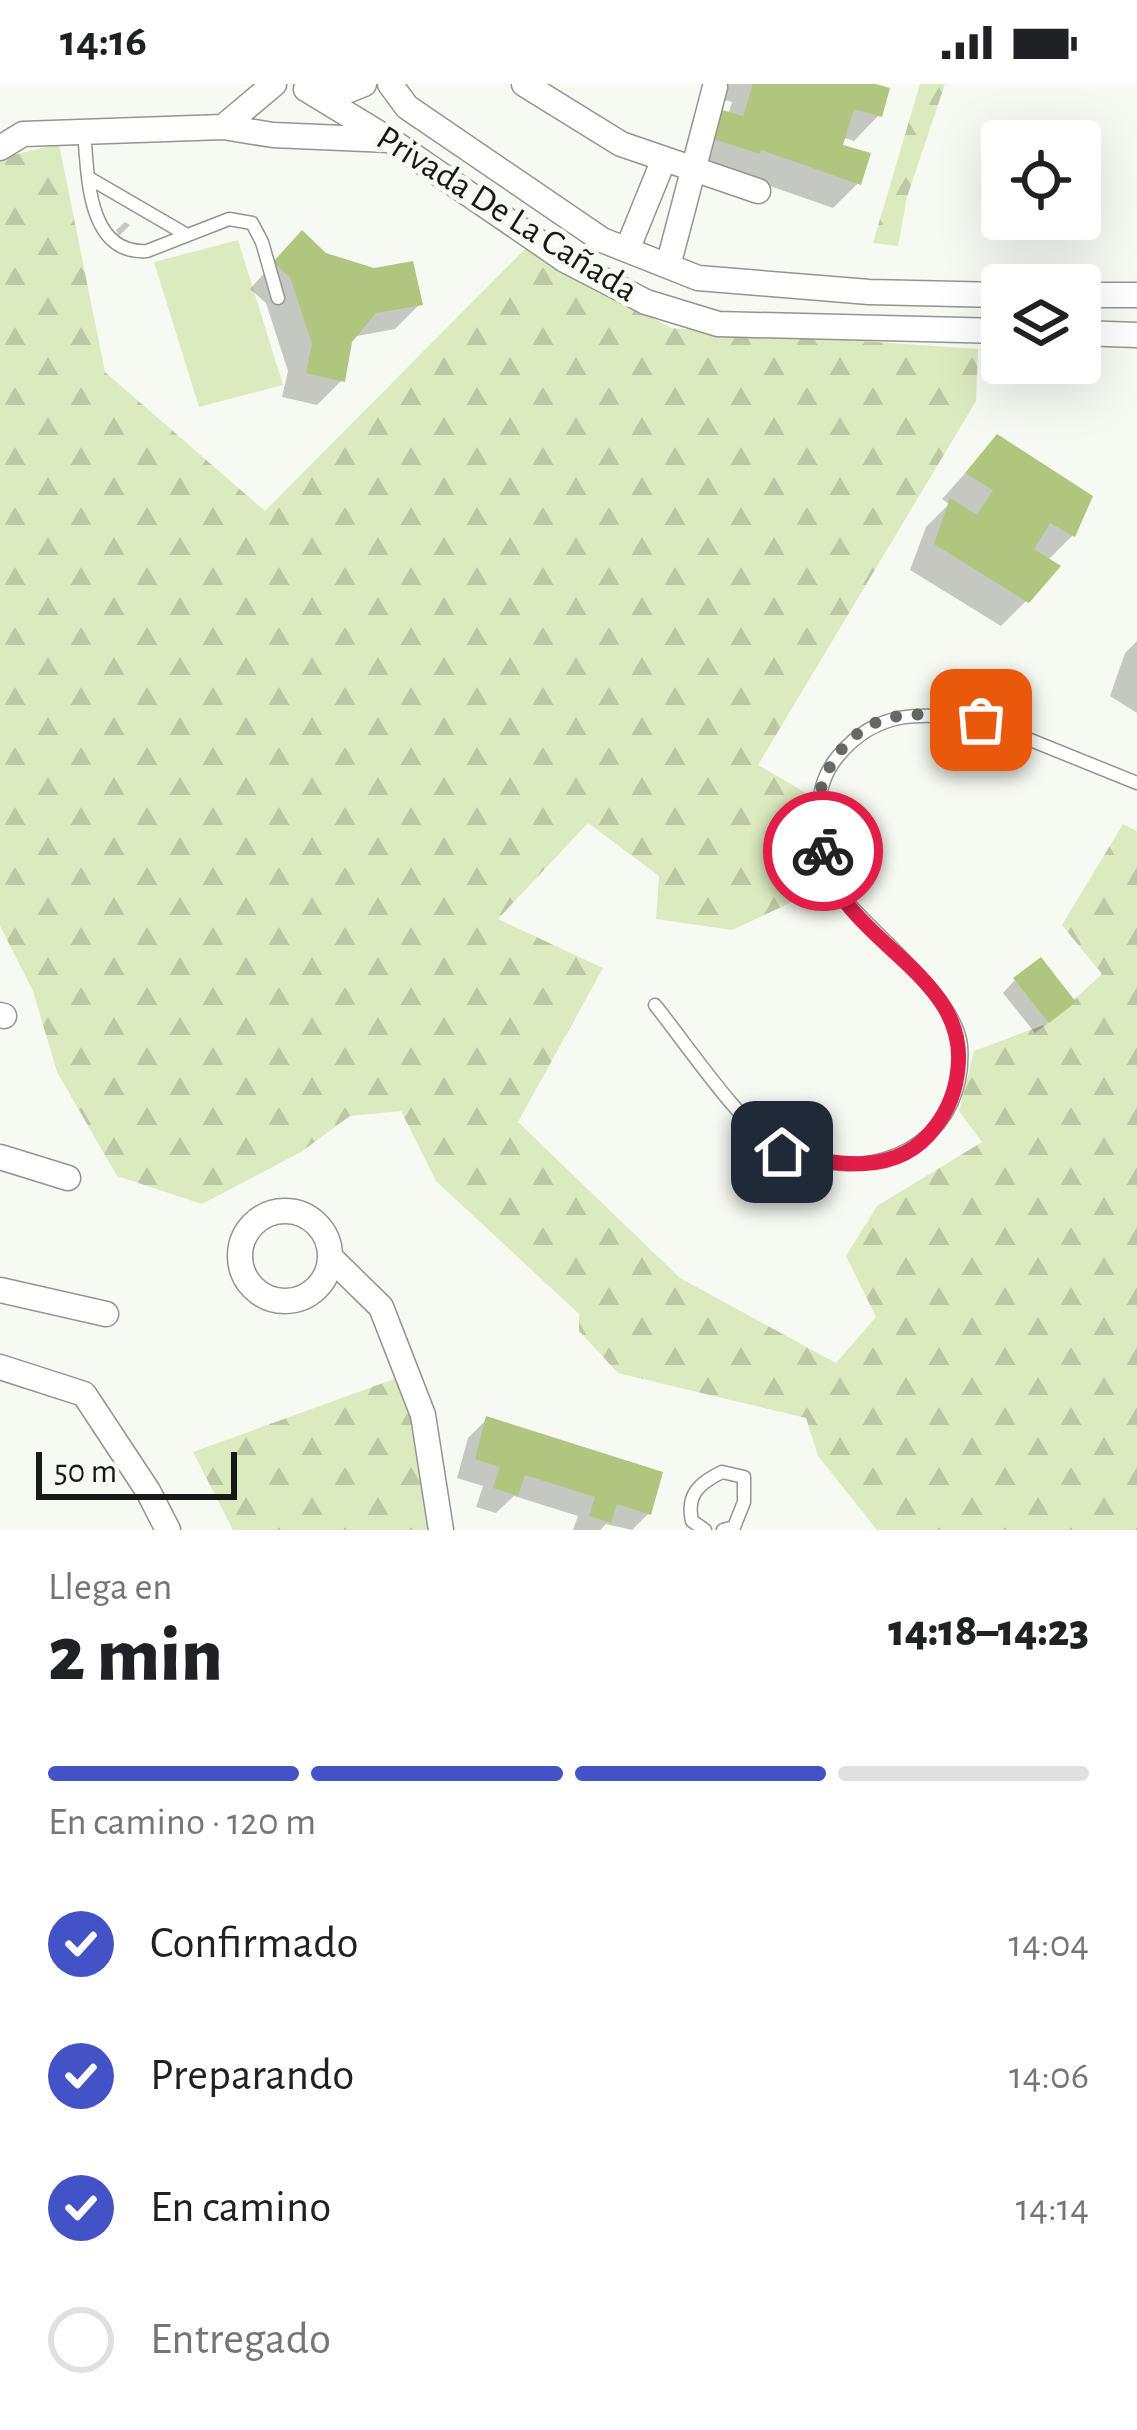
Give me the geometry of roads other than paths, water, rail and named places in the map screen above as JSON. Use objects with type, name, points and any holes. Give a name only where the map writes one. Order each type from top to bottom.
[{"type":"street","points":[[223,127],[274,84]]},
{"type":"street","points":[[302,87],[339,94],[364,84]]},
{"type":"street","name":"Privada De La Cañada","points":[[389,84],[407,107],[602,240],[698,278],[869,292],[981,295]]},
{"type":"street","points":[[524,84],[621,144],[758,191]]},
{"type":"street","name":"Privada De La Cañada","points":[[302,87],[390,140],[566,260],[646,302],[718,323],[981,331]]},
{"type":"street","points":[[668,266],[715,87]]},
{"type":"street","points":[[0,148],[23,134],[223,127],[273,135],[390,140]]},
{"type":"street","points":[[627,250],[664,159]]},
{"type":"street","points":[[1101,295],[1137,295]]},
{"type":"street","points":[[1101,334],[1137,335]]},
{"type":"street","points":[[0,1156],[68,1178]]},
{"type":"street","points":[[331,1258],[381,1307],[423,1415],[441,1530]]},
{"type":"street","points":[[0,1290],[106,1314]]},
{"type":"street","points":[[0,1367],[84,1394],[167,1530]]},
{"type":"lane","points":[[84,131],[93,214],[118,245],[134,252],[147,251],[229,219],[252,223],[278,298]]},
{"type":"lane","points":[[89,178],[187,236]]},
{"type":"lane","points":[[655,1005],[731,1102],[782,1152],[838,1166],[898,1157],[928,1138],[944,1116],[956,1088],[961,1044],[933,989],[866,926],[826,876],[817,812],[826,770],[856,735],[886,719],[934,716],[981,720],[1137,783]]},
{"type":"lane","points":[[705,1530],[692,1521],[688,1507],[694,1491],[722,1472],[744,1477],[744,1502],[734,1527],[723,1530]]},
{"type":"lane","points":[[676,1530],[692,1521]]}]
